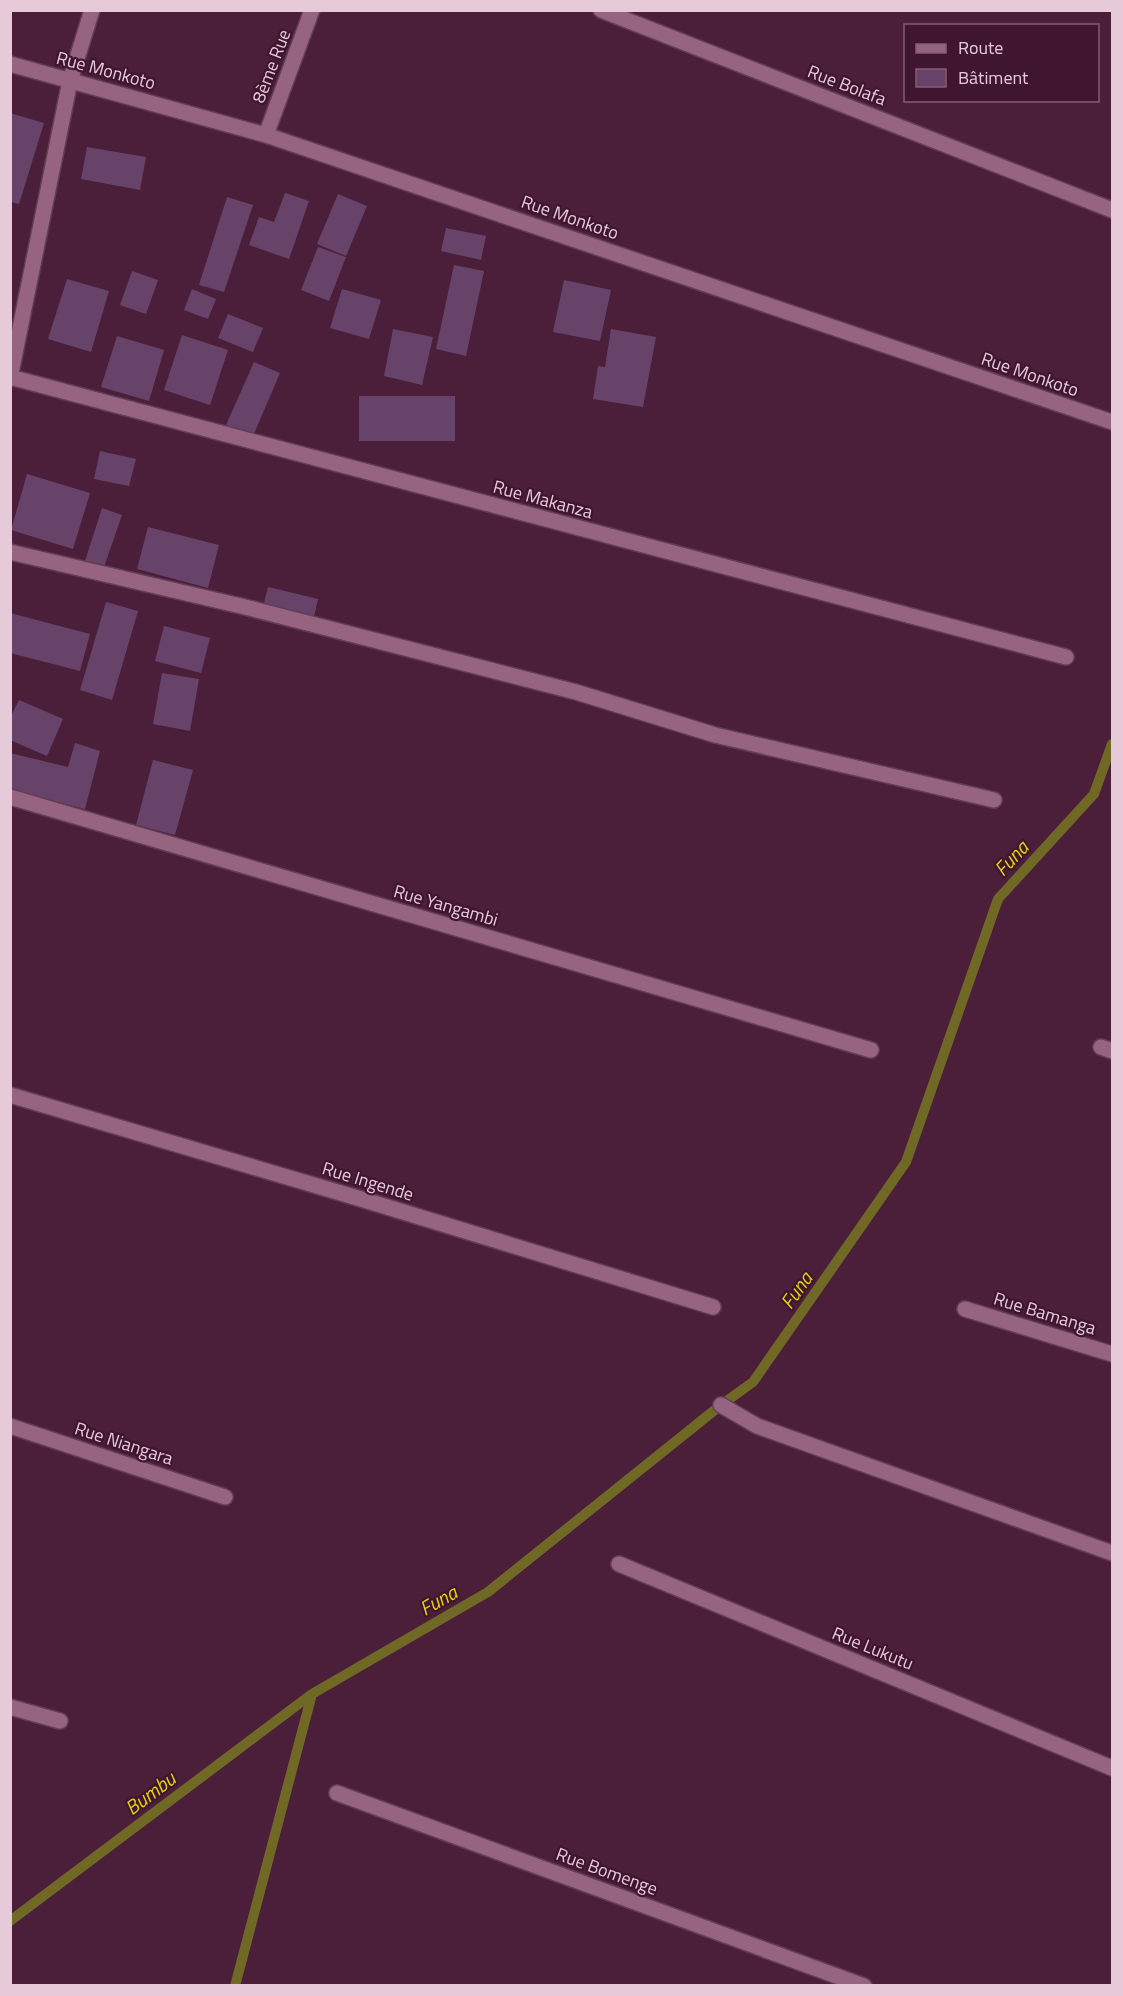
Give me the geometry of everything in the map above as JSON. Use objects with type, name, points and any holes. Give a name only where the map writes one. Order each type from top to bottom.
[{"type":"street","points":[[11,378],[70,81],[92,10]]},
{"type":"street","name":"8ème Rue","points":[[266,135],[312,10]]},
{"type":"street","name":"Rue Bolafa","points":[[601,10],[1113,210]]},
{"type":"street","name":"Rue Monkoto","points":[[10,64],[266,135],[1113,422]]},
{"type":"street","name":"Rue Makanza","points":[[11,378],[1066,657]]},
{"type":"street","points":[[10,552],[241,606],[576,692],[715,735],[994,800]]},
{"type":"street","name":"Rue Yangambi","points":[[10,797],[871,1050]]},
{"type":"street","name":"Rue Ingende","points":[[10,1095],[713,1307]]},
{"type":"street","name":"Rue Bamanga","points":[[965,1309],[1113,1354]]},
{"type":"street","points":[[721,1405],[757,1426],[1113,1553]]},
{"type":"street","name":"Rue Niangara","points":[[10,1426],[225,1497]]},
{"type":"street","name":"Rue Lukutu","points":[[619,1564],[1113,1768]]},
{"type":"street","points":[[10,1707],[60,1721]]},
{"type":"street","name":"Rue Bomenge","points":[[337,1793],[864,1986]]},
{"type":"building","points":[[10,113],[44,123],[19,204],[10,202]]},
{"type":"building","points":[[87,147],[146,157],[140,190],[81,179]]},
{"type":"building","points":[[285,193],[309,201],[289,259],[249,245],[259,217],[274,222]]},
{"type":"building","points":[[338,194],[367,206],[346,256],[317,244]]},
{"type":"building","points":[[227,197],[253,205],[224,292],[199,285]]},
{"type":"building","points":[[446,228],[486,236],[481,260],[441,251]]},
{"type":"building","points":[[318,247],[346,257],[329,301],[301,290]]},
{"type":"building","points":[[454,265],[484,271],[466,356],[436,349]]},
{"type":"building","points":[[132,271],[158,280],[146,314],[120,305]]},
{"type":"building","points":[[67,279],[109,291],[91,352],[48,339]]},
{"type":"building","points":[[564,280],[611,290],[600,341],[553,332]]},
{"type":"building","points":[[192,289],[216,299],[208,319],[184,310]]},
{"type":"building","points":[[342,289],[381,300],[369,339],[330,328]]},
{"type":"building","points":[[228,314],[263,328],[253,352],[218,338]]},
{"type":"building","points":[[393,329],[433,337],[422,385],[384,376]]},
{"type":"building","points":[[611,329],[656,337],[643,407],[593,399],[598,366],[605,367]]},
{"type":"building","points":[[182,335],[228,350],[210,405],[164,390]]},
{"type":"building","points":[[117,336],[164,350],[149,401],[101,387]]},
{"type":"building","points":[[254,362],[280,373],[253,436],[226,425]]},
{"type":"building","points":[[359,396],[455,396],[455,441],[359,441]]},
{"type":"building","points":[[100,451],[136,459],[129,486],[94,479]]},
{"type":"building","points":[[27,474],[90,493],[73,549],[11,530]]},
{"type":"building","points":[[102,508],[122,515],[104,567],[85,561]]},
{"type":"building","points":[[148,527],[219,545],[208,588],[137,569]]},
{"type":"building","points":[[268,587],[318,599],[314,617],[264,603]]},
{"type":"building","points":[[106,602],[138,611],[112,700],[80,690]]},
{"type":"building","points":[[10,613],[90,634],[80,671],[10,653]]},
{"type":"building","points":[[164,626],[210,638],[201,673],[155,661]]},
{"type":"building","points":[[162,673],[199,679],[190,731],[153,724]]},
{"type":"building","points":[[19,700],[63,719],[47,756],[10,740],[10,718]]},
{"type":"building","points":[[75,743],[100,751],[85,809],[10,790],[10,753],[68,767]]},
{"type":"building","points":[[153,760],[193,770],[175,835],[136,825]]},
{"type":"waterway","name":"Funa","points":[[10,1921],[312,1694],[488,1592],[721,1405],[753,1382],[906,1162],[998,899],[1094,794],[1112,744]]},
{"type":"waterway","points":[[235,1986],[312,1694]]},
{"type":"water label","name":"Bumbu","points":[[150,1793]]}]
